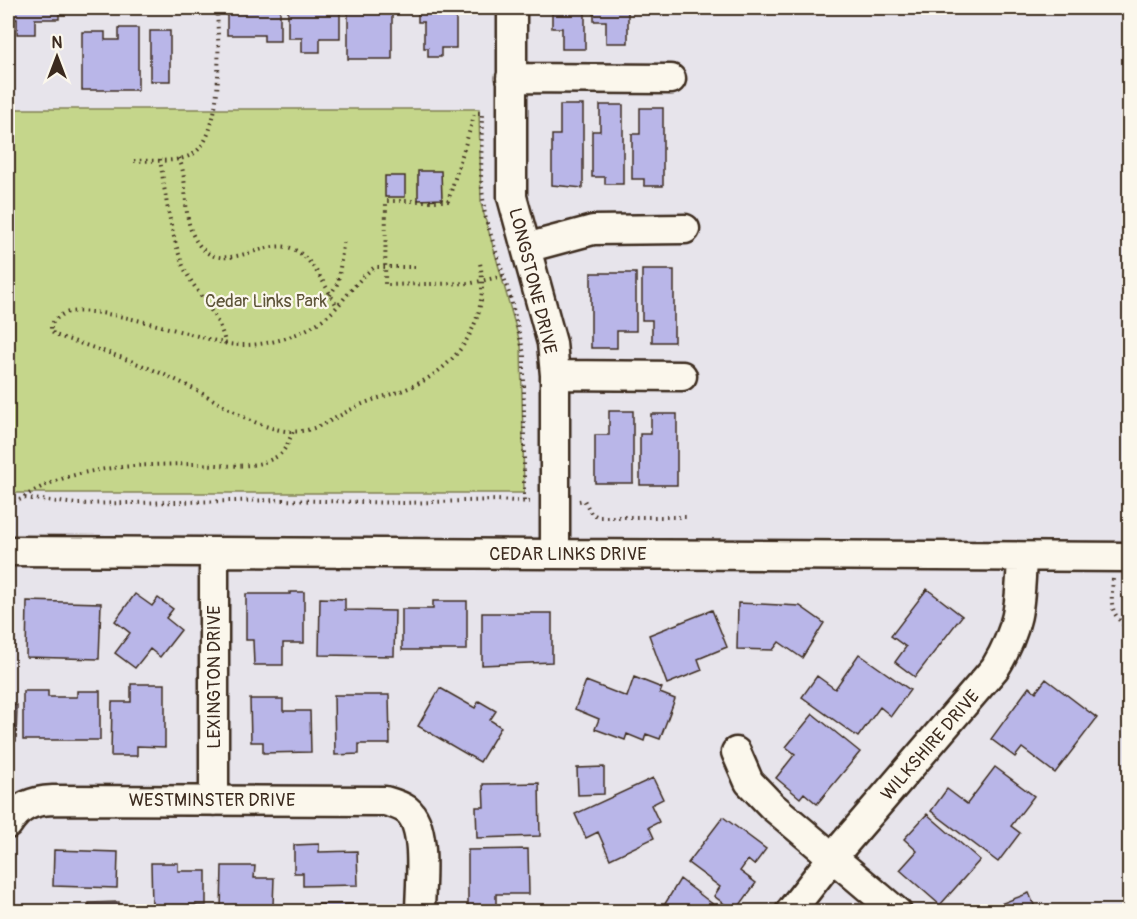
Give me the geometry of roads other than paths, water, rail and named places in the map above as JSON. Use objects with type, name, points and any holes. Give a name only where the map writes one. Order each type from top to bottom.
[{"type":"street","name":"LONGSTONE DRIVE","points":[[512,8],[512,197],[546,316],[555,375],[555,554]]},
{"type":"street","points":[[511,78],[670,79]]},
{"type":"street","points":[[526,248],[593,230],[685,229]]},
{"type":"street","points":[[555,375],[681,376]]},
{"type":"street","name":"CEDAR LINKS DRIVE","points":[[8,551],[1122,557]]},
{"type":"street","name":"LEXINGTON DRIVE","points":[[214,553],[214,801]]},
{"type":"street","name":"WILKSHIRE DRIVE","points":[[790,912],[832,858],[995,668],[1010,644],[1019,612],[1022,557]]},
{"type":"street","points":[[735,752],[749,782],[772,806],[897,912]]},
{"type":"street","name":"WESTMINSTER DRIVE","points":[[12,817],[36,801],[53,800],[385,801],[408,811],[418,824],[420,912]]},
{"type":"park label","name":"Cedar Links Park","points":[[266,301]]}]
